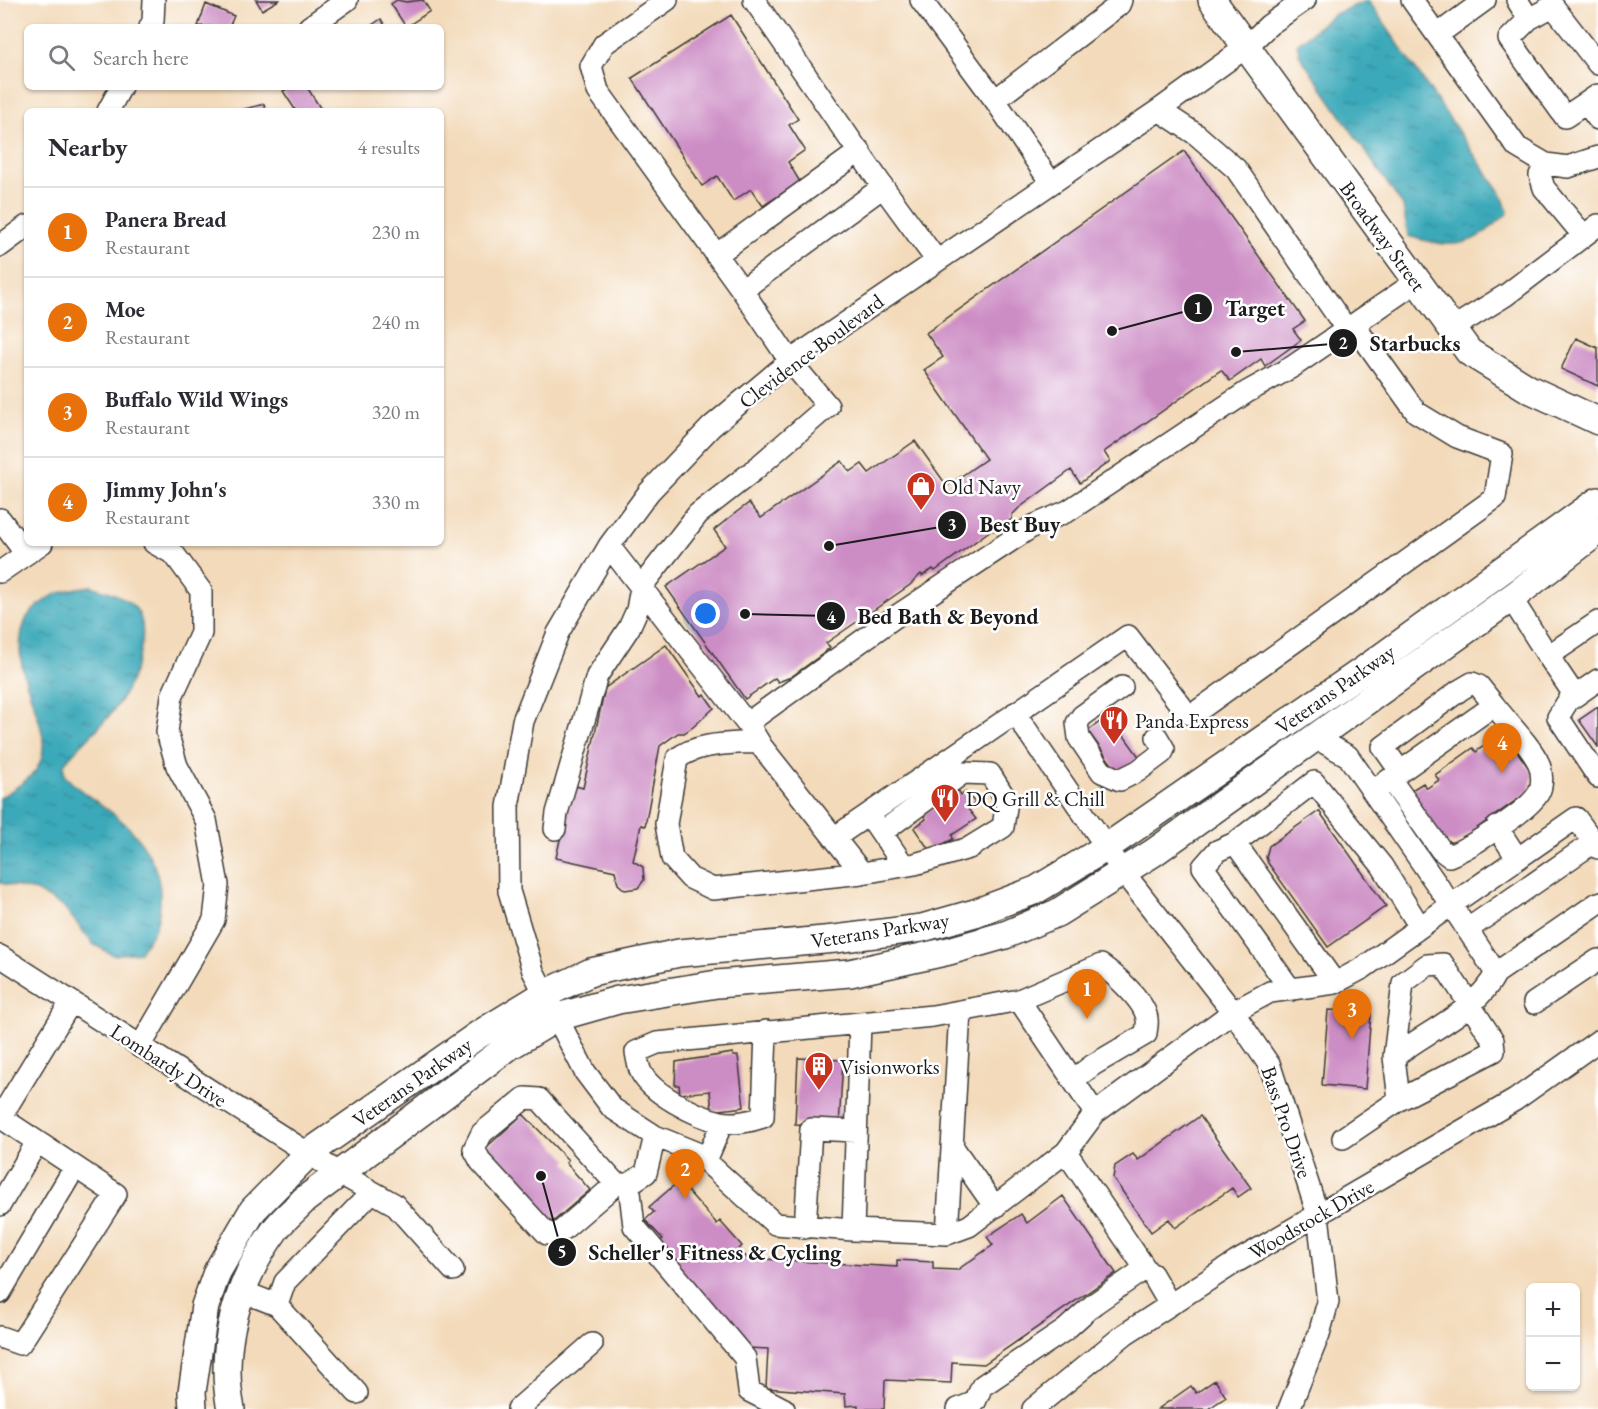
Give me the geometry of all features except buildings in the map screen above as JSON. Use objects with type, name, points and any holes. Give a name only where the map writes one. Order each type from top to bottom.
[{"type":"main road","name":"Broadway Street","points":[[1212,0],[1468,351],[1529,389],[1598,421]]},
{"type":"main road","name":"Veterans Parkway","points":[[193,1409],[192,1392],[205,1306],[217,1272],[253,1210],[309,1153],[478,1035],[545,994],[591,972],[679,953],[835,939],[922,928],[975,913],[1036,890],[1107,847],[1365,669],[1598,501]]},
{"type":"main road","name":"Veterans Parkway","points":[[231,1409],[228,1337],[241,1291],[275,1230],[304,1200],[508,1047],[558,1017],[618,1000],[717,984],[850,973],[949,951],[1033,924],[1124,873],[1317,738],[1598,531]]},
{"type":"street","points":[[152,24],[154,0]]},
{"type":"street","points":[[314,24],[347,0]]},
{"type":"street","points":[[555,830],[557,813],[597,676],[637,610],[641,587],[698,514],[753,471],[828,406],[790,361],[742,290],[598,91],[591,66],[604,44],[667,0]]},
{"type":"street","points":[[754,0],[937,261]]},
{"type":"street","points":[[921,0],[995,100],[1051,183]]},
{"type":"street","points":[[995,100],[1119,5],[1121,0]]},
{"type":"street","name":"Clevidence Boulevard","points":[[947,1234],[805,1228],[775,1224],[697,1153],[655,1136],[612,1108],[585,1072],[545,994],[520,934],[509,891],[508,807],[523,721],[558,633],[609,546],[649,492],[711,427],[790,361],[1159,110],[1245,48],[1269,25],[1305,0]]},
{"type":"street","points":[[1412,0],[1517,147],[1546,164],[1568,167],[1598,157]]},
{"type":"street","points":[[1437,35],[1485,0]]},
{"type":"street","points":[[1517,0],[1529,19]]},
{"type":"street","points":[[1594,106],[1565,117],[1509,39],[1529,19],[1552,6],[1598,64]]},
{"type":"street","points":[[110,108],[119,90]]},
{"type":"street","points":[[834,838],[1128,636],[1185,711],[1192,715],[1495,498],[1499,486],[1502,454],[1457,437],[1416,412],[1350,327],[1236,169],[1197,135],[1159,110]]},
{"type":"street","points":[[716,255],[860,151]]},
{"type":"street","points":[[1451,329],[1506,295],[1590,230],[1544,188],[1540,175],[1546,164]]},
{"type":"street","points":[[742,290],[884,187]]},
{"type":"street","points":[[0,246],[24,228]]},
{"type":"street","points":[[755,735],[753,719],[895,617],[1032,526],[1068,512],[1416,282]]},
{"type":"street","points":[[0,519],[24,540]]},
{"type":"street","points":[[140,1047],[214,920],[218,885],[206,820],[177,766],[167,732],[172,696],[201,633],[201,591],[174,554],[159,546]]},
{"type":"street","points":[[609,546],[862,873]]},
{"type":"street","points":[[0,572],[34,549]]},
{"type":"street","points":[[1510,598],[1575,696]]},
{"type":"street","points":[[1548,656],[1598,622]]},
{"type":"street","points":[[1598,680],[1568,701],[1558,717],[1598,777]]},
{"type":"street","points":[[1317,738],[1388,780],[1441,850],[1449,856],[1465,850],[1526,807],[1539,792],[1542,777],[1539,764],[1479,686],[1472,683],[1383,747],[1388,780],[1451,905],[1496,973]]},
{"type":"street","points":[[1122,687],[1082,716],[1077,723],[1078,738],[1102,772],[1120,780],[1138,771],[1162,753],[1164,749],[1157,737]]},
{"type":"street","points":[[1388,780],[1494,705]]},
{"type":"street","name":"Bass Pro Drive","points":[[1015,713],[1124,873],[1233,1012],[1270,1066],[1318,1215],[1328,1302],[1319,1334],[1289,1409]]},
{"type":"street","points":[[1344,718],[1348,756]]},
{"type":"street","points":[[755,735],[685,753],[677,759],[666,824],[672,858],[690,878],[713,889],[862,873],[904,866],[969,848],[1003,827],[1007,801],[990,774],[963,773],[882,832]]},
{"type":"street","points":[[1291,990],[1203,867],[1217,850],[1235,843],[1314,782],[1382,866],[1420,927]]},
{"type":"street","points":[[868,814],[904,866]]},
{"type":"street","points":[[960,1012],[947,1234],[969,1226],[1066,1152],[1095,1113],[1233,1012],[1270,992],[1335,983],[1363,968],[1576,818],[1596,845],[1468,928]]},
{"type":"street","points":[[1497,827],[1517,858]]},
{"type":"street","points":[[1235,843],[1335,983]]},
{"type":"street","points":[[1394,1057],[1468,1006],[1488,989],[1496,973],[1598,903]]},
{"type":"street","name":"Lombardy Drive","points":[[0,956],[339,1173],[394,1204],[453,1270]]},
{"type":"street","points":[[1534,1004],[1598,960]]},
{"type":"street","points":[[766,1031],[763,1118],[722,1123],[662,1095],[640,1072],[636,1052],[657,1043],[766,1031],[960,1012],[1019,1000],[1101,964],[1118,977],[1131,993],[1147,1018],[1146,1034],[1093,1065],[1073,1080]]},
{"type":"street","points":[[1343,1138],[1399,1100],[1494,1051],[1493,1040],[1468,1006],[1443,964],[1427,965],[1404,983],[1394,1057],[1399,1100]]},
{"type":"street","points":[[1019,1000],[1095,1113]]},
{"type":"street","points":[[0,1338],[20,1344],[116,1194],[0,1118],[71,1002]]},
{"type":"street","points":[[853,1230],[860,1023]]},
{"type":"street","name":"Woodstock Drive","points":[[1033,1409],[1125,1335],[1236,1262],[1515,1100],[1598,1041]]},
{"type":"street","points":[[655,1136],[646,1173],[622,1184],[559,1233],[547,1234],[481,1162],[474,1149],[482,1133],[525,1098],[539,1099],[622,1184],[634,1227],[745,1358],[749,1391],[784,1409]]},
{"type":"street","points":[[706,1161],[722,1123]]},
{"type":"street","points":[[805,1228],[811,1129],[856,1131]]},
{"type":"street","points":[[0,1205],[37,1142]]},
{"type":"street","points":[[952,1146],[994,1207]]},
{"type":"street","points":[[1066,1152],[1147,1271],[1152,1274],[1170,1305]]},
{"type":"street","points":[[0,1293],[75,1167]]},
{"type":"street","points":[[277,1305],[280,1290],[285,1282],[372,1192]]},
{"type":"street","points":[[971,1407],[982,1386],[1065,1330],[1094,1304],[1127,1280],[1143,1270],[1147,1271]]},
{"type":"street","points":[[241,1291],[277,1305],[357,1393]]},
{"type":"street","points":[[518,1409],[592,1344]]},
{"type":"water","points":[[1368,0],[1502,195],[1508,213],[1495,225],[1473,239],[1451,244],[1408,236],[1403,206],[1300,56],[1297,44],[1333,15]]},
{"type":"water","points":[[91,586],[121,597],[136,609],[141,618],[142,642],[135,668],[120,701],[64,764],[64,775],[136,835],[153,863],[160,894],[155,928],[140,952],[113,955],[93,944],[64,907],[36,891],[0,883],[0,798],[33,774],[43,754],[43,736],[21,659],[21,638],[27,617],[41,603],[56,594]]},
{"type":"place","name":"Target","points":[[1112,331]]},
{"type":"place","name":"Starbucks","points":[[1236,352]]},
{"type":"place","name":"Old Navy","points":[[921,512]]},
{"type":"place","name":"Best Buy","points":[[829,546]]},
{"type":"place","name":"Bed Bath & Beyond","points":[[745,614]]},
{"type":"place","name":"Panda Express","points":[[1114,746]]},
{"type":"place","name":"Jimmy John's","points":[[1502,773]]},
{"type":"place","name":"DQ Grill & Chill","points":[[945,824]]},
{"type":"place","name":"Panera Bread","points":[[1087,1019]]},
{"type":"place","name":"Buffalo Wild Wings","points":[[1352,1039]]},
{"type":"place","name":"Visionworks","points":[[819,1092]]},
{"type":"place","name":"Scheller's Fitness & Cycling","points":[[541,1176]]},
{"type":"place","name":"Moe","points":[[685,1199]]}]
